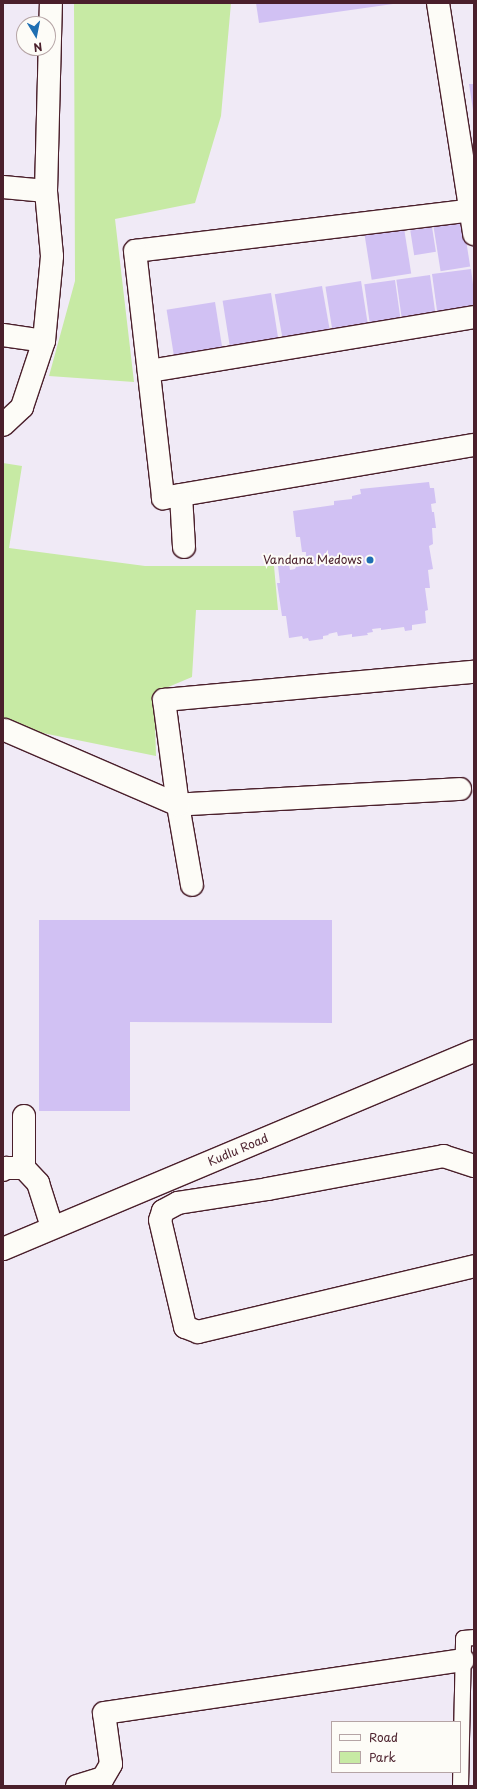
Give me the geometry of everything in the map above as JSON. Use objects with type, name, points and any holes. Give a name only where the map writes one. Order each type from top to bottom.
[{"type":"street","points":[[3,425],[22,406],[44,341],[52,256],[46,191],[51,3]]},
{"type":"street","points":[[438,3],[472,210],[474,234]]},
{"type":"street","points":[[3,186],[46,191]]},
{"type":"street","points":[[472,210],[135,251],[163,498],[474,445]]},
{"type":"street","points":[[149,371],[474,317]]},
{"type":"street","points":[[3,335],[44,341]]},
{"type":"street","points":[[182,495],[184,547]]},
{"type":"street","points":[[192,885],[178,805],[164,700],[474,672]]},
{"type":"street","points":[[5,730],[178,805],[460,788]]},
{"type":"street","name":"Kudlu Road","points":[[3,1249],[52,1227],[474,1051]]},
{"type":"street","points":[[24,1116],[14,1169],[38,1183],[52,1227]]},
{"type":"street","points":[[474,1166],[444,1156],[268,1189],[178,1203],[163,1212],[160,1220],[185,1327],[192,1331],[198,1332],[474,1266]]},
{"type":"street","points":[[170,1178],[178,1203]]},
{"type":"street","points":[[77,1786],[103,1778],[111,1764],[104,1714],[463,1660]]},
{"type":"lane","points":[[461,1744],[464,1638],[474,1637]]},
{"type":"lane","points":[[460,1773],[460,1786]]},
{"type":"green space","points":[[74,3],[231,3],[221,116],[195,203],[115,219],[134,382],[49,376],[75,281]]},
{"type":"green space","points":[[3,463],[22,466],[9,548],[145,566],[274,566],[278,610],[196,610],[192,677],[154,693],[156,756],[3,725]]},
{"type":"building","points":[[256,3],[393,3],[393,4],[259,23]]},
{"type":"building","points":[[469,84],[474,84],[473,110]]},
{"type":"building","points":[[463,221],[470,266],[441,271],[433,226]]},
{"type":"building","points":[[432,227],[436,252],[414,255],[410,230]]},
{"type":"building","points":[[404,228],[411,273],[372,280],[364,234]]},
{"type":"building","points":[[471,269],[474,292],[474,313],[438,318],[432,274]]},
{"type":"building","points":[[430,275],[436,318],[402,322],[396,280]]},
{"type":"building","points":[[395,280],[401,321],[370,325],[364,284]]},
{"type":"building","points":[[361,281],[368,327],[333,333],[325,287]]},
{"type":"building","points":[[322,286],[330,332],[283,341],[275,294]]},
{"type":"building","points":[[271,293],[278,339],[230,347],[223,301]]},
{"type":"building","points":[[215,302],[222,348],[174,356],[167,310]]},
{"type":"building","name":"Vandana Medows","points":[[429,482],[430,488],[434,488],[436,503],[431,504],[432,512],[434,512],[436,528],[432,528],[433,544],[429,546],[433,569],[428,570],[430,588],[425,588],[428,610],[425,611],[426,623],[412,625],[412,630],[405,631],[404,627],[381,630],[381,628],[372,629],[373,632],[367,633],[368,635],[352,637],[352,634],[338,636],[337,632],[323,636],[323,639],[309,641],[308,638],[303,639],[302,636],[289,638],[286,616],[282,616],[277,583],[280,583],[278,566],[289,564],[290,570],[295,569],[296,567],[309,565],[306,552],[302,552],[300,537],[296,537],[293,511],[334,505],[334,501],[352,499],[352,496],[361,494],[360,489]]},
{"type":"building","points":[[39,920],[332,920],[332,1023],[130,1022],[130,1111],[39,1111]]},
{"type":"place","name":"Vandana Medows","points":[[370,560]]}]
